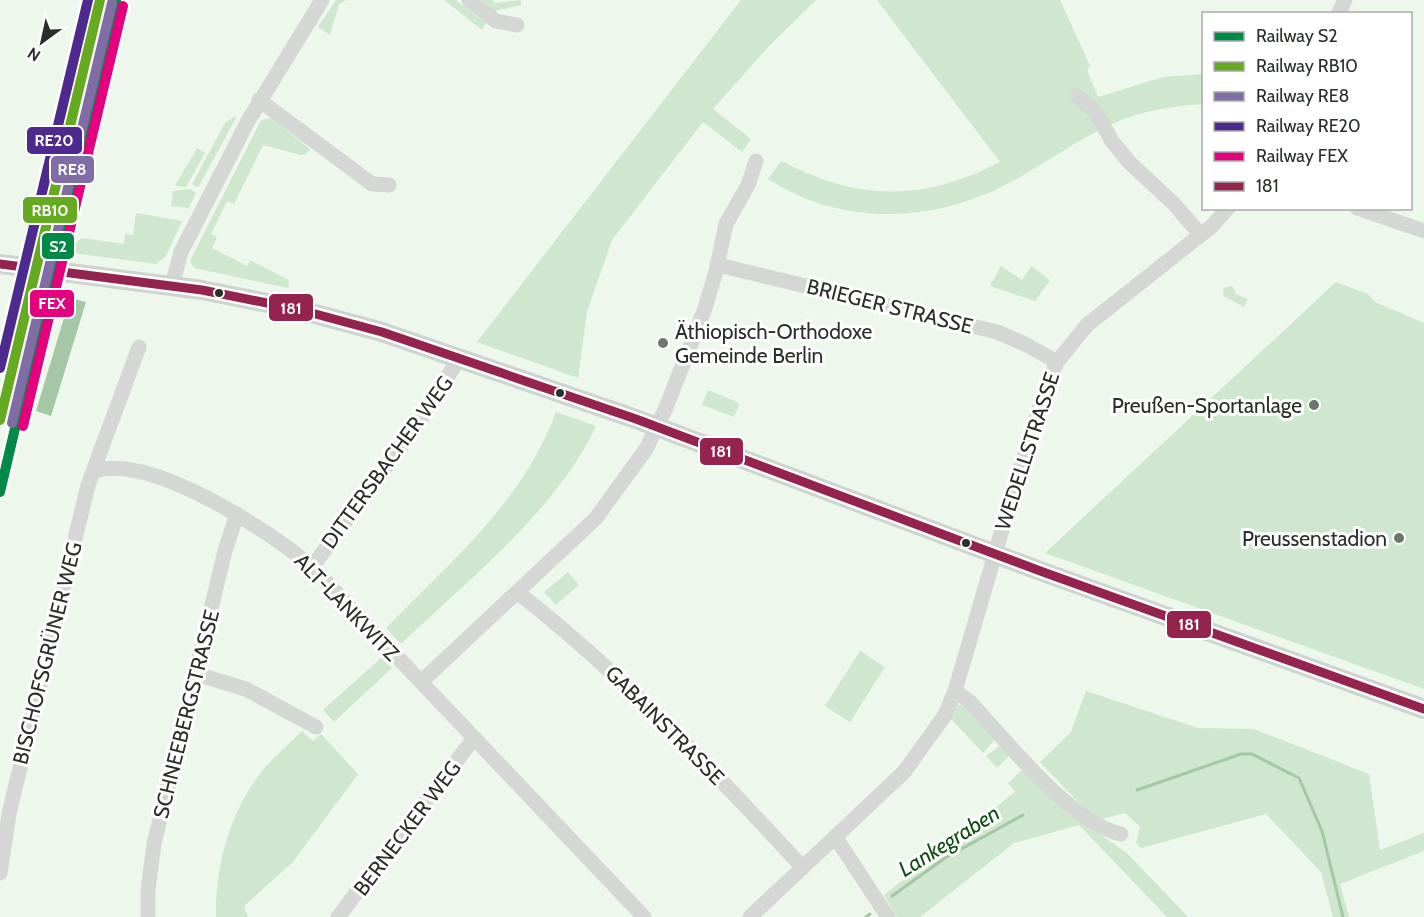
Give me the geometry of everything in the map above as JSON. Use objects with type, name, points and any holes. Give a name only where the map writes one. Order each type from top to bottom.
[{"type":"main road","points":[[6,264],[172,285],[311,312],[460,357],[657,427],[994,554],[1424,709]]},
{"type":"street","points":[[172,285],[175,266],[186,241],[259,100],[322,0]]},
{"type":"street","points":[[469,0],[496,21],[517,25]]},
{"type":"street","points":[[1077,96],[1095,111],[1112,141],[1129,162],[1166,195],[1200,234]]},
{"type":"street","points":[[259,100],[372,184],[389,184]]},
{"type":"street","points":[[421,682],[596,518],[622,485],[657,427],[705,308],[718,265],[726,224],[748,185],[756,161]]},
{"type":"street","name":"WEDELLSTRASSE","points":[[750,917],[836,838],[920,753],[948,709],[1046,387],[1057,362],[1088,324],[1200,234],[1226,210]]},
{"type":"street","points":[[1363,210],[1424,231]]},
{"type":"street","name":"BRIEGER STRASSE","points":[[718,265],[997,332],[1057,362]]},
{"type":"street","points":[[95,471],[139,346]]},
{"type":"street","name":"DITTERSBACHER WEG","points":[[312,567],[417,425],[460,357]]},
{"type":"street","name":"ALT-LANKWITZ","points":[[95,471],[117,466],[156,477],[237,514],[273,535],[312,567],[644,917]]},
{"type":"street","name":"BISCHOFSGRÜNER WEG","points":[[0,873],[9,814],[88,485],[95,471]]},
{"type":"street","name":"SCHNEEBERGSTRASSE","points":[[148,917],[153,850],[225,551],[237,514]]},
{"type":"street","name":"GABAINSTRASSE","points":[[517,592],[611,670],[663,720],[803,868]]},
{"type":"street","points":[[196,674],[246,689],[316,727]]},
{"type":"street","points":[[955,691],[969,701],[1074,812],[1104,830],[1121,834]]},
{"type":"street","name":"BERNECKER WEG","points":[[338,917],[474,738]]},
{"type":"street","points":[[836,838],[888,917]]},
{"type":"shaded area","points":[[336,0],[347,0],[339,4],[330,35],[318,27]]},
{"type":"shaded area","points":[[444,0],[456,0],[486,23],[482,30]]},
{"type":"shaded area","points":[[481,0],[492,0],[496,3],[521,0],[521,5],[495,11]]},
{"type":"shaded area","points":[[741,0],[816,0],[769,46],[713,109],[751,139],[742,152],[703,122],[612,240],[587,312],[578,378],[477,342]]},
{"type":"shaded area","points":[[877,0],[1060,0],[1090,66],[1087,70],[1098,97],[1163,77],[1202,74],[1202,104],[1165,108],[1127,118],[1095,132],[1003,186],[945,207],[914,213],[884,214],[854,211],[824,205],[795,194],[768,179],[781,161],[837,184],[890,192],[917,190],[944,184],[1000,162]]},
{"type":"shaded area","points":[[236,118],[198,188],[192,184],[225,123]]},
{"type":"shaded area","points":[[271,118],[310,149],[306,154],[301,155],[263,145],[234,204],[227,201],[211,234],[217,237],[212,248],[247,266],[250,260],[289,280],[288,288],[194,268],[190,261],[261,120]]},
{"type":"shaded area","points":[[197,148],[205,153],[186,187],[175,186]]},
{"type":"shaded area","points":[[190,189],[196,193],[189,208],[171,206],[173,191]]},
{"type":"shaded area","points":[[136,213],[182,221],[166,256],[156,264],[73,253],[75,244],[82,238],[124,244],[125,234],[133,235]]},
{"type":"shaded area","points":[[1001,266],[1022,280],[1031,266],[1050,280],[1035,301],[990,286]]},
{"type":"shaded area","name":"Preußen-Sportanlage","points":[[1336,282],[1368,294],[1375,302],[1424,323],[1424,689],[1045,553]]},
{"type":"shaded area","points":[[1232,286],[1236,294],[1248,299],[1244,307],[1223,296],[1224,288]]},
{"type":"shaded area","points":[[70,298],[86,302],[51,416],[36,411]]},
{"type":"shaded area","points":[[708,390],[737,402],[739,405],[734,417],[702,405]]},
{"type":"shaded area","points":[[556,412],[596,426],[579,457],[535,515],[482,569],[401,644],[386,628],[460,554],[505,502],[542,445]]},
{"type":"shaded area","points":[[568,572],[579,585],[556,605],[544,592]]},
{"type":"shaded area","points":[[860,651],[885,667],[850,722],[825,706]]},
{"type":"shaded area","points":[[382,657],[392,668],[334,722],[323,710]]},
{"type":"shaded area","points":[[1086,691],[1198,728],[1254,729],[1369,774],[1380,850],[1424,833],[1424,851],[1340,884],[1349,917],[1333,917],[1321,872],[1266,814],[1141,848],[1136,843],[1140,827],[1125,813],[1102,819],[1081,805],[1040,762],[1071,732]]},
{"type":"shaded area","points":[[958,705],[966,705],[997,737],[983,753],[951,719]]},
{"type":"shaded area","points":[[302,731],[313,741],[321,734],[358,774],[293,862],[244,906],[248,917],[216,917],[218,878],[233,821],[251,786],[263,770]]},
{"type":"shaded area","points":[[1003,743],[1012,753],[997,768],[986,756]]},
{"type":"shaded area","points":[[1025,767],[1070,814],[1127,853],[1188,917],[1167,917],[1079,825],[1014,843],[920,917],[897,917],[884,895],[1015,792],[1008,783]]},
{"type":"waterway","points":[[1137,790],[1241,754],[1252,754],[1299,778],[1322,831],[1343,917]]},
{"type":"waterway","name":"Lankegraben","points":[[892,896],[945,858],[1023,815]]},
{"type":"waterway","name":"Lankegraben","points":[[866,917],[870,914]]},
{"type":"railway","points":[[0,353],[37,195]]},
{"type":"rail line","name":"RE20","points":[[0,368],[88,0]]},
{"type":"rail line","name":"RB10","points":[[0,420],[100,0]]},
{"type":"rail line","name":"S2","points":[[0,492],[116,0]]},
{"type":"rail line","name":"RE8","points":[[12,423],[112,3]]},
{"type":"rail line","name":"FEX","points":[[23,426],[123,6]]},
{"type":"transit line","name":"181","points":[[0,264],[202,290],[297,309],[382,332],[636,419],[1043,572],[1424,709]]},
{"type":"place","name":"Äthiopisch-Orthodoxe Gemeinde Berlin","points":[[663,343]]},
{"type":"place","name":"Preußen-Sportanlage","points":[[1314,405]]},
{"type":"place","name":"Preussenstadion","points":[[1399,538]]}]
